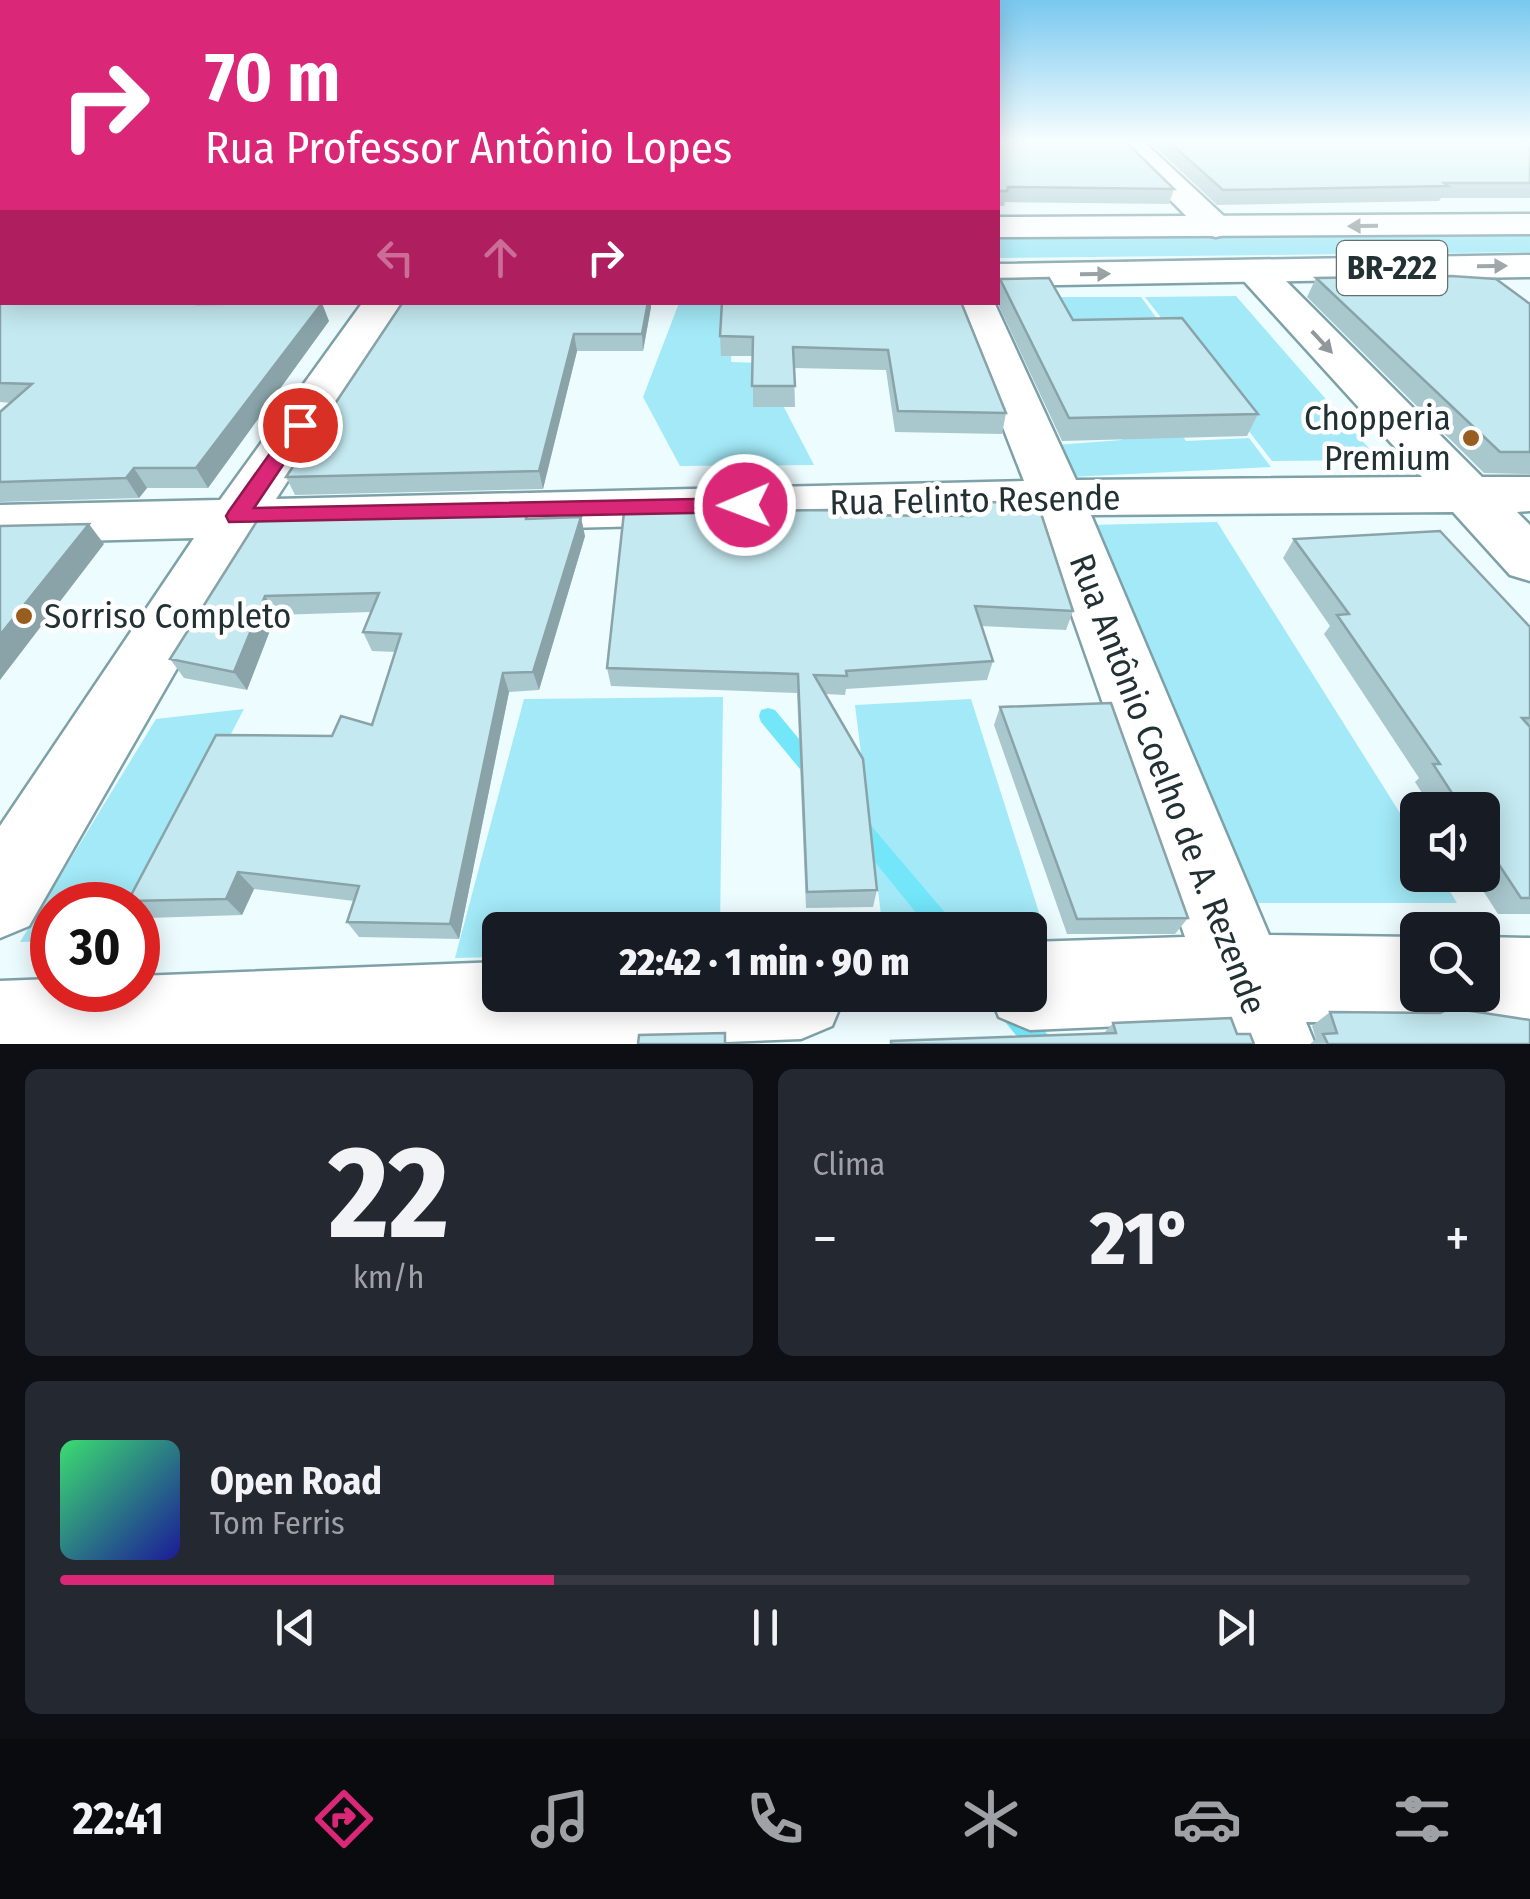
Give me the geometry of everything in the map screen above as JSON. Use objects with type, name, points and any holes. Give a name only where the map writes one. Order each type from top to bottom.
[{"type":"street","points":[[1177,191],[1216,228]]},
{"type":"street","name":"BR-222","points":[[1000,227],[1530,224]]},
{"type":"street","name":"BR-222","points":[[1000,276],[1530,266]]},
{"type":"street","points":[[1255,271],[1530,560]]},
{"type":"street","points":[[0,898],[237,516],[382,305]]},
{"type":"street","name":"Rua Antônio Coelho de A. Rezende","points":[[975,305],[1057,498],[1256,1011]]},
{"type":"street","name":"Rua Felinto Resende","points":[[0,524],[1057,498],[1530,494]]},
{"type":"street","points":[[1500,980],[1530,981]]},
{"type":"street","points":[[1047,988],[1256,1011],[1400,983]]},
{"type":"street","points":[[0,1026],[482,1007]]},
{"type":"shaded area","points":[[1530,230],[1530,252],[1000,258],[1000,235]]},
{"type":"shaded area","points":[[1236,296],[1379,460],[1272,461],[1145,297]]},
{"type":"shaded area","points":[[1048,297],[1141,297],[1172,339],[1113,338],[1186,441],[1249,438],[1271,467],[1070,477],[1055,445],[1122,440]]},
{"type":"shaded area","points":[[678,305],[732,305],[731,362],[761,363],[814,465],[680,466],[643,397]]},
{"type":"shaded area","points":[[1217,522],[1400,813],[1400,892],[1450,892],[1457,903],[1256,903],[1089,525]]},
{"type":"shaded area","points":[[723,697],[720,912],[482,912],[482,957],[455,958],[524,699]]},
{"type":"shaded area","points":[[971,699],[1039,912],[881,912],[855,705]]},
{"type":"shaded area","points":[[244,709],[154,882],[57,882],[156,719]]},
{"type":"shaded area","points":[[30,926],[30,942],[20,942]]},
{"type":"building","points":[[1049,278],[1073,320],[1182,318],[1258,414],[1069,418],[1000,279]]},
{"type":"building","points":[[1316,278],[1496,279],[1530,304],[1530,452],[1500,452]]},
{"type":"building","points":[[0,305],[320,305],[196,468],[134,468],[126,478],[0,482],[0,412],[32,384],[0,383]]},
{"type":"building","points":[[401,305],[647,305],[642,334],[574,334],[539,471],[286,477]]},
{"type":"building","points":[[722,305],[962,305],[1006,413],[898,411],[888,350],[793,347],[795,386],[752,386],[753,337],[720,336]]},
{"type":"building","points":[[1037,501],[1073,611],[975,606],[993,661],[846,671],[847,676],[814,675],[863,759],[877,890],[807,892],[798,674],[607,668],[624,512],[831,510],[832,515],[971,516],[968,503]]},
{"type":"building","points":[[527,514],[526,519],[581,517],[533,672],[503,673],[450,924],[347,922],[359,886],[238,872],[226,899],[160,900],[160,882],[138,882],[216,735],[332,736],[341,716],[372,725],[401,634],[363,632],[379,593],[265,596],[234,672],[170,659],[257,521]]},
{"type":"building","points":[[89,524],[0,635],[0,526]]},
{"type":"building","points":[[1440,531],[1530,627],[1530,718],[1522,718],[1530,727],[1530,898],[1521,898],[1500,866],[1500,792],[1451,792],[1433,764],[1440,764],[1337,615],[1349,614],[1294,539]]},
{"type":"building","points":[[1111,703],[1188,918],[1077,919],[1000,707]]},
{"type":"building","points":[[1330,1012],[1477,1012],[1530,1020],[1530,1044],[1328,1044],[1323,1034],[1337,1033]]},
{"type":"building","points":[[1231,1018],[1237,1034],[1250,1034],[1254,1044],[891,1044],[1116,1033],[1113,1023]]},
{"type":"building","points":[[725,1033],[725,1044],[638,1044],[639,1035]]},
{"type":"waterway","points":[[768,716],[812,769]]},
{"type":"waterway","points":[[861,829],[930,912]]},
{"type":"waterway","points":[[1012,1012],[1039,1044]]},
{"type":"place","name":"Chopperia Premium","points":[[1471,438]]},
{"type":"place","name":"Sorriso Completo","points":[[24,616]]},
{"type":"route","points":[[300,425],[237,516],[745,505]]}]
